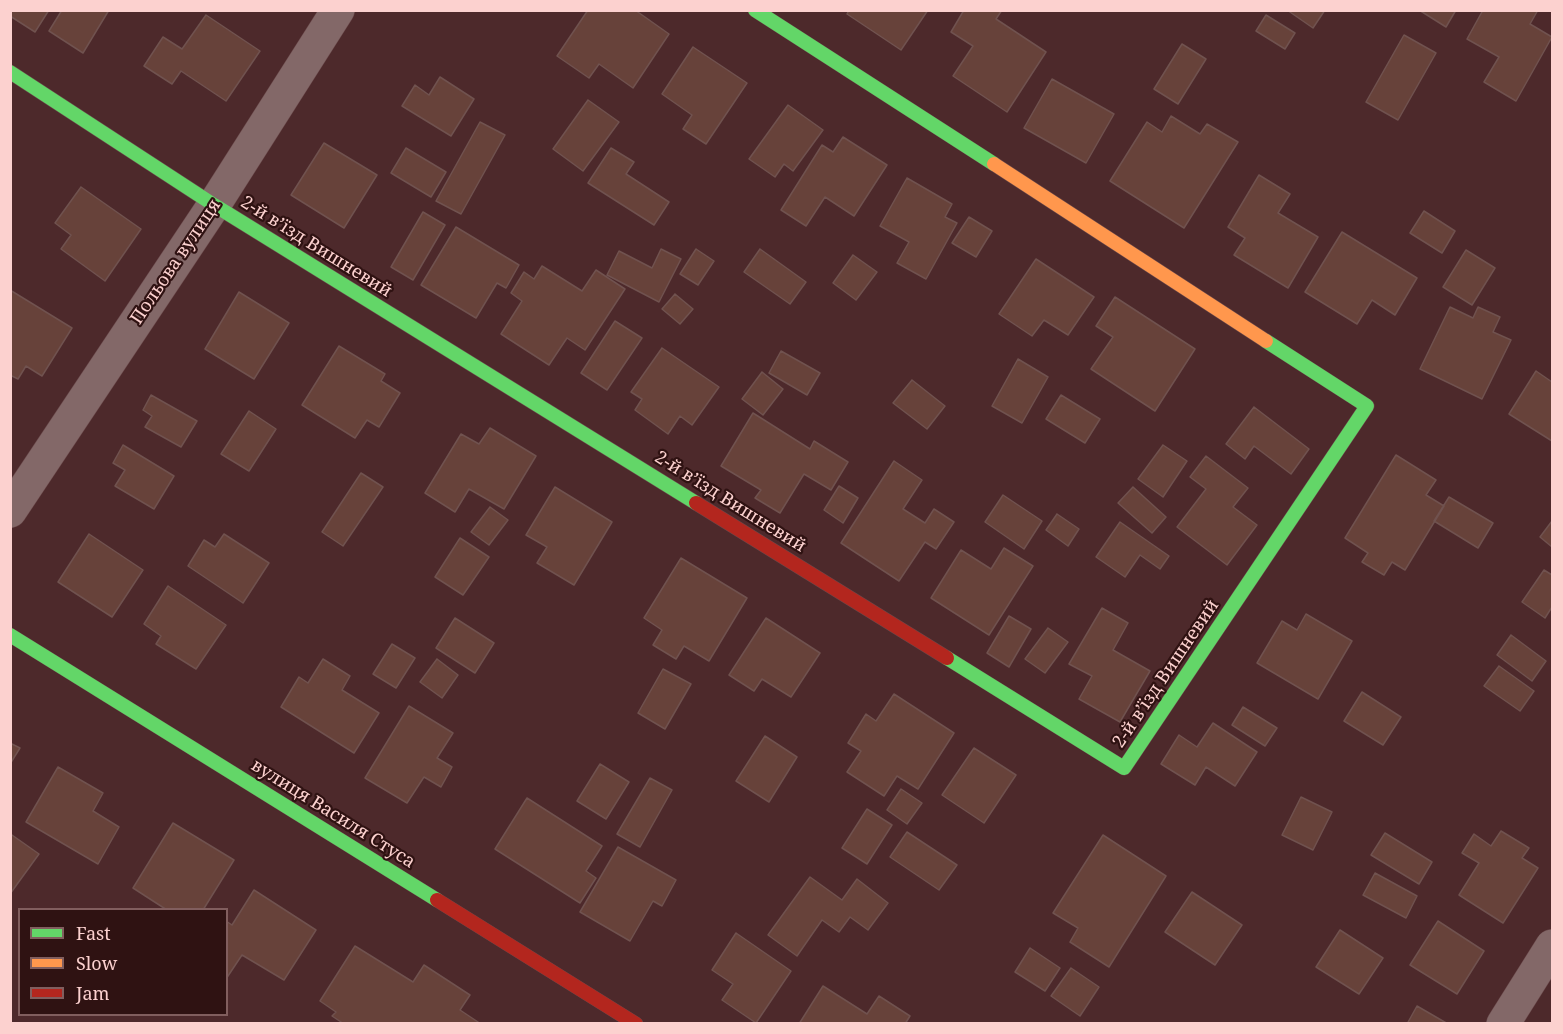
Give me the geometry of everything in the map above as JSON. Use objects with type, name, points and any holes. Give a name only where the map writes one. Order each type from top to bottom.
[{"type":"street","name":"Польова вулиця","points":[[10,511],[214,205],[338,10]]},
{"type":"street","name":"2-й вʼїзд Вишневий","points":[[214,205],[1124,768],[1367,406],[755,10]]},
{"type":"street","points":[[10,72],[214,205]]},
{"type":"street","name":"вулиця Василя Стуса","points":[[10,635],[636,1023]]},
{"type":"street","points":[[1503,1023],[1552,946]]},
{"type":"building","points":[[10,10],[49,10],[35,32],[10,16]]},
{"type":"building","points":[[62,10],[109,10],[83,53],[49,31]]},
{"type":"building","points":[[588,10],[635,10],[669,34],[633,88],[599,64],[589,78],[557,56]]},
{"type":"building","points":[[849,10],[928,10],[901,50],[847,14]]},
{"type":"building","points":[[964,10],[1002,10],[996,19],[1046,52],[1007,112],[953,76],[973,46],[951,32]]},
{"type":"building","points":[[1287,10],[1325,10],[1313,28]]},
{"type":"building","points":[[1419,10],[1456,10],[1446,27]]},
{"type":"building","points":[[1483,10],[1538,10],[1530,24],[1552,37],[1516,101],[1484,82],[1499,57],[1467,39]]},
{"type":"building","points":[[206,15],[260,51],[226,101],[181,71],[172,84],[144,66],[163,37],[182,49]]},
{"type":"building","points":[[1266,15],[1295,33],[1285,49],[1256,31]]},
{"type":"building","points":[[1404,35],[1436,53],[1398,120],[1366,102]]},
{"type":"building","points":[[1182,44],[1206,59],[1178,104],[1154,89]]},
{"type":"building","points":[[693,47],[747,83],[706,144],[683,129],[692,115],[662,94]]},
{"type":"building","points":[[440,77],[474,99],[451,136],[402,106],[415,85],[429,95]]},
{"type":"building","points":[[1052,79],[1114,114],[1086,163],[1024,128]]},
{"type":"building","points":[[588,100],[619,122],[583,171],[553,149]]},
{"type":"building","points":[[788,105],[823,130],[793,171],[784,164],[775,177],[749,159]]},
{"type":"building","points":[[1171,116],[1200,134],[1207,124],[1238,142],[1184,228],[1110,181],[1147,122],[1162,132]]},
{"type":"building","points":[[480,122],[505,135],[461,214],[436,201]]},
{"type":"building","points":[[843,137],[887,165],[854,216],[825,197],[806,226],[781,210],[822,145],[833,152]]},
{"type":"building","points":[[324,143],[377,175],[344,228],[291,195]]},
{"type":"building","points":[[406,148],[446,172],[431,197],[391,173]]},
{"type":"building","points":[[611,148],[634,162],[626,174],[669,202],[654,225],[588,183]]},
{"type":"building","points":[[1259,175],[1290,194],[1278,213],[1318,237],[1288,288],[1234,255],[1245,238],[1228,227]]},
{"type":"building","points":[[907,178],[952,204],[945,217],[957,223],[926,279],[897,263],[909,242],[880,226]]},
{"type":"building","points":[[81,187],[141,229],[105,281],[61,249],[71,235],[55,223]]},
{"type":"building","points":[[1424,211],[1455,231],[1442,253],[1410,233]]},
{"type":"building","points":[[423,212],[445,225],[413,280],[391,267]]},
{"type":"building","points":[[969,217],[992,231],[976,257],[952,243]]},
{"type":"building","points":[[456,227],[519,265],[506,288],[497,283],[476,318],[421,285]]},
{"type":"building","points":[[1342,232],[1417,278],[1395,315],[1372,300],[1357,324],[1305,292]]},
{"type":"building","points":[[661,249],[681,259],[659,302],[607,275],[619,251],[652,268]]},
{"type":"building","points":[[696,249],[714,261],[698,285],[680,274]]},
{"type":"building","points":[[760,249],[806,282],[790,304],[744,272]]},
{"type":"building","points":[[1466,250],[1495,268],[1472,305],[1443,287]]},
{"type":"building","points":[[853,255],[877,272],[856,300],[833,283]]},
{"type":"building","points":[[1036,259],[1094,297],[1068,335],[1044,320],[1032,336],[999,314]]},
{"type":"building","points":[[542,266],[582,291],[596,270],[625,289],[585,350],[567,338],[549,365],[501,334],[522,301],[511,293],[524,272],[534,279]]},
{"type":"building","points":[[10,290],[72,328],[42,376],[26,366],[18,379],[10,375]]},
{"type":"building","points":[[239,292],[289,323],[254,379],[205,349]]},
{"type":"building","points":[[675,294],[693,309],[680,324],[662,309]]},
{"type":"building","points":[[1115,297],[1195,349],[1155,411],[1091,369],[1113,337],[1096,326]]},
{"type":"building","points":[[1450,307],[1473,318],[1478,307],[1500,317],[1493,332],[1511,340],[1482,399],[1420,369]]},
{"type":"building","points":[[615,321],[642,338],[607,390],[581,373]]},
{"type":"building","points":[[339,346],[385,374],[381,381],[400,393],[379,427],[367,420],[355,438],[302,405]]},
{"type":"building","points":[[662,348],[719,387],[692,425],[680,416],[668,434],[635,410],[642,399],[631,392]]},
{"type":"building","points":[[781,351],[820,373],[807,395],[769,373]]},
{"type":"building","points":[[1018,359],[1048,377],[1022,423],[992,406]]},
{"type":"building","points":[[1536,371],[1552,382],[1552,441],[1509,414]]},
{"type":"building","points":[[762,372],[783,389],[763,415],[742,399]]},
{"type":"building","points":[[912,380],[945,406],[927,429],[893,403]]},
{"type":"building","points":[[151,395],[197,421],[181,447],[145,427],[152,416],[143,410]]},
{"type":"building","points":[[1061,395],[1100,419],[1085,443],[1046,419]]},
{"type":"building","points":[[1254,407],[1309,449],[1291,474],[1254,446],[1245,459],[1226,444]]},
{"type":"building","points":[[249,411],[276,429],[249,471],[221,454]]},
{"type":"building","points":[[753,413],[810,449],[814,441],[848,462],[831,490],[804,474],[780,513],[755,498],[761,490],[721,466]]},
{"type":"building","points":[[490,428],[536,456],[504,509],[469,489],[455,512],[425,493],[461,434],[479,444]]},
{"type":"building","points":[[123,445],[174,476],[154,509],[115,486],[125,470],[113,463]]},
{"type":"building","points":[[1163,445],[1187,461],[1163,497],[1138,479]]},
{"type":"building","points":[[1396,455],[1436,480],[1426,495],[1444,506],[1405,570],[1392,562],[1384,575],[1362,562],[1368,553],[1345,538]]},
{"type":"building","points":[[1206,456],[1248,488],[1233,507],[1257,525],[1227,565],[1177,527],[1206,489],[1190,477]]},
{"type":"building","points":[[894,461],[922,480],[903,509],[925,523],[934,509],[954,522],[936,549],[925,542],[899,581],[841,543]]},
{"type":"building","points":[[361,473],[383,487],[343,546],[322,532]]},
{"type":"building","points":[[839,486],[858,498],[843,523],[824,510]]},
{"type":"building","points":[[555,487],[612,522],[574,585],[537,563],[547,547],[526,535]]},
{"type":"building","points":[[1133,487],[1166,517],[1152,533],[1118,503]]},
{"type":"building","points":[[1003,495],[1042,521],[1024,549],[985,522]]},
{"type":"building","points":[[1449,497],[1493,523],[1478,548],[1434,521]]},
{"type":"building","points":[[490,507],[508,520],[489,545],[471,532]]},
{"type":"building","points":[[1057,514],[1079,529],[1068,546],[1046,530]]},
{"type":"building","points":[[1552,521],[1552,547],[1540,537]]},
{"type":"building","points":[[1120,522],[1169,556],[1160,569],[1140,555],[1125,577],[1096,557]]},
{"type":"building","points":[[89,534],[143,570],[112,617],[58,582]]},
{"type":"building","points":[[224,534],[269,563],[243,603],[188,566],[204,540],[215,547]]},
{"type":"building","points":[[460,538],[489,557],[463,595],[435,577]]},
{"type":"building","points":[[1004,548],[1033,566],[989,635],[931,598],[961,550],[991,569]]},
{"type":"building","points":[[681,558],[747,598],[709,661],[684,646],[676,659],[653,645],[662,630],[644,618]]},
{"type":"building","points":[[1544,570],[1552,575],[1552,607],[1545,618],[1522,602]]},
{"type":"building","points":[[168,586],[226,625],[196,669],[156,644],[161,636],[144,624]]},
{"type":"building","points":[[1102,608],[1128,623],[1113,650],[1150,671],[1120,722],[1079,699],[1092,676],[1069,664]]},
{"type":"building","points":[[1306,614],[1352,641],[1318,699],[1257,663],[1282,621],[1297,630]]},
{"type":"building","points":[[1009,616],[1031,629],[1009,667],[987,653]]},
{"type":"building","points":[[455,618],[494,643],[475,673],[436,648]]},
{"type":"building","points":[[766,618],[820,653],[791,697],[762,679],[754,691],[729,675]]},
{"type":"building","points":[[1048,628],[1068,642],[1045,673],[1025,659]]},
{"type":"building","points":[[1511,635],[1546,661],[1532,681],[1497,655]]},
{"type":"building","points":[[392,644],[415,658],[396,688],[373,674]]},
{"type":"building","points":[[323,659],[350,676],[342,690],[379,713],[354,753],[281,707],[299,677],[308,683]]},
{"type":"building","points":[[437,659],[458,675],[442,698],[420,682]]},
{"type":"building","points":[[1499,666],[1534,691],[1520,711],[1484,686]]},
{"type":"building","points":[[663,669],[691,684],[665,729],[638,713]]},
{"type":"building","points":[[1362,692],[1401,717],[1383,745],[1344,721]]},
{"type":"building","points":[[894,694],[954,733],[918,789],[897,776],[884,796],[847,772],[861,751],[848,743],[866,714],[876,721]]},
{"type":"building","points":[[409,706],[453,733],[437,758],[452,767],[441,787],[424,777],[407,803],[365,778]]},
{"type":"building","points":[[1243,707],[1277,728],[1265,746],[1232,725]]},
{"type":"building","points":[[1213,723],[1257,752],[1235,786],[1206,767],[1195,785],[1161,764],[1179,735],[1197,747]]},
{"type":"building","points":[[765,736],[797,757],[769,802],[736,781]]},
{"type":"building","points":[[10,743],[20,748],[10,764]]},
{"type":"building","points":[[974,748],[1016,775],[984,823],[942,795]]},
{"type":"building","points":[[600,764],[629,782],[606,819],[577,801]]},
{"type":"building","points":[[58,767],[103,793],[93,811],[119,827],[98,864],[26,822]]},
{"type":"building","points":[[650,778],[672,790],[640,847],[617,834]]},
{"type":"building","points":[[901,789],[922,803],[907,824],[887,810]]},
{"type":"building","points":[[1301,797],[1332,812],[1313,850],[1282,835]]},
{"type":"building","points":[[527,798],[602,846],[586,871],[596,878],[580,903],[495,849]]},
{"type":"building","points":[[867,809],[892,825],[867,864],[842,848]]},
{"type":"building","points":[[173,823],[234,860],[204,908],[164,908],[133,888]]},
{"type":"building","points":[[1501,831],[1529,848],[1522,858],[1538,868],[1503,923],[1459,895],[1479,863],[1462,853],[1474,834],[1491,846]]},
{"type":"building","points":[[907,832],[957,865],[939,890],[890,857]]},
{"type":"building","points":[[1385,833],[1432,862],[1419,884],[1371,855]]},
{"type":"building","points":[[12,835],[39,854],[10,894],[10,837]]},
{"type":"building","points":[[1103,835],[1166,876],[1109,967],[1070,942],[1078,928],[1053,913]]},
{"type":"building","points":[[618,847],[676,880],[662,906],[653,901],[630,941],[580,912]]},
{"type":"building","points":[[1375,873],[1417,896],[1406,918],[1363,895]]},
{"type":"building","points":[[810,877],[842,900],[857,879],[888,903],[868,930],[850,917],[839,932],[822,920],[797,956],[768,935]]},
{"type":"building","points":[[254,890],[316,930],[284,980],[242,955],[228,976],[228,922],[232,925]]},
{"type":"building","points":[[1192,892],[1242,925],[1215,965],[1165,932]]},
{"type":"building","points":[[1438,921],[1484,951],[1457,994],[1410,965]]},
{"type":"building","points":[[1340,930],[1383,958],[1359,994],[1316,967]]},
{"type":"building","points":[[736,933],[791,971],[756,1023],[722,1000],[733,984],[712,970]]},
{"type":"building","points":[[355,946],[413,982],[424,965],[470,995],[460,1010],[481,1024],[344,1024],[332,1016],[336,1012],[320,1001]]},
{"type":"building","points":[[1030,948],[1060,968],[1045,991],[1015,972]]},
{"type":"building","points":[[1071,968],[1099,987],[1080,1016],[1051,996]]},
{"type":"building","points":[[823,986],[867,1014],[879,996],[910,1016],[905,1024],[799,1024]]},
{"type":"building","points":[[1417,1006],[1448,1024],[1407,1024]]},
{"type":"traffic: fast","points":[[755,10],[994,164]]},
{"type":"traffic: fast","points":[[10,72],[214,205],[696,503]]},
{"type":"traffic: fast","points":[[947,658],[1124,768],[1367,406],[1266,341]]},
{"type":"traffic: fast","points":[[10,635],[437,900]]},
{"type":"traffic: slow","points":[[994,164],[1266,341]]},
{"type":"traffic: jam","points":[[696,503],[947,658]]},
{"type":"traffic: jam","points":[[437,900],[636,1024]]}]
